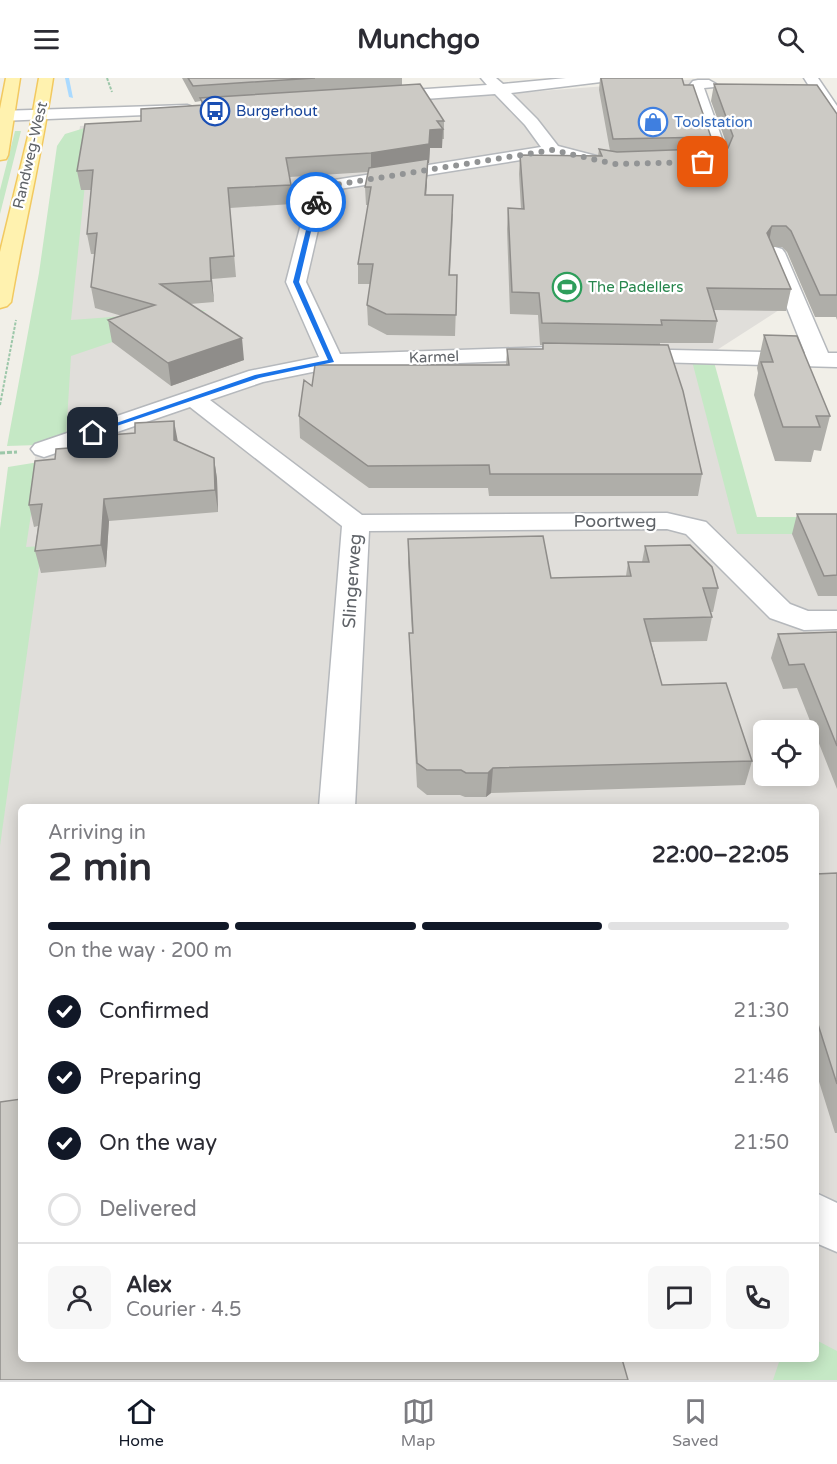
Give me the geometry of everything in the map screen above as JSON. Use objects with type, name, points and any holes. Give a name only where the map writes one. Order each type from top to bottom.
[{"type":"main road","name":"Randweg-West","points":[[0,155],[4,116],[13,78]]},
{"type":"main road","name":"Randweg-West","points":[[0,303],[46,78]]},
{"type":"street","points":[[366,98],[494,83],[601,78]]},
{"type":"street","points":[[811,78],[837,118]]},
{"type":"street","points":[[494,83],[531,122],[552,150]]},
{"type":"street","points":[[670,163],[718,161],[720,156],[696,87],[698,84],[709,84]]},
{"type":"street","points":[[4,116],[205,109]]},
{"type":"street","points":[[332,361],[296,282],[318,193],[328,186],[552,150],[604,163],[637,164]]},
{"type":"street","points":[[604,355],[828,360],[775,253]]},
{"type":"street","name":"Karmel","points":[[44,449],[257,376],[332,361],[568,355]]},
{"type":"street","name":"Slingerweg","points":[[194,399],[356,523],[337,804]]},
{"type":"street","name":"Poortweg","points":[[356,523],[667,521],[696,528],[780,611],[804,621],[837,620]]},
{"type":"street","points":[[819,1218],[837,1229]]},
{"type":"shaded area","points":[[698,79],[779,310],[706,357],[754,518],[837,521],[837,1380],[0,1380],[0,717],[80,126]]},
{"type":"green space","points":[[91,126],[71,320],[207,310],[71,356],[66,437],[38,445],[7,446],[39,273],[57,146],[65,134]]},
{"type":"green space","points":[[15,131],[21,131],[0,214],[0,190]]},
{"type":"green space","points":[[692,361],[714,362],[757,517],[837,517],[837,534],[737,534]]},
{"type":"green space","points":[[39,462],[26,547],[42,546],[0,846],[0,529],[8,467]]},
{"type":"green space","points":[[819,1342],[837,1351],[837,1380],[773,1380],[779,1362],[819,1362]]},
{"type":"building","points":[[188,78],[315,78],[193,86]]},
{"type":"building","points":[[601,78],[682,78],[684,85],[693,85],[711,137],[613,139]]},
{"type":"building","points":[[420,84],[444,121],[437,121],[443,129],[430,130],[429,144],[371,153],[286,158],[291,185],[228,188],[234,256],[210,258],[211,281],[160,284],[242,338],[168,363],[108,320],[155,305],[91,287],[97,233],[87,234],[93,170],[77,171],[85,124],[141,121],[141,109],[204,105],[200,98]]},
{"type":"building","points":[[714,84],[817,85],[837,114],[837,295],[820,295],[791,231],[786,226],[772,226],[767,233],[791,289],[707,288],[717,321],[661,320],[662,325],[542,323],[539,293],[512,292],[508,208],[524,209],[520,155],[602,156],[599,149],[617,152],[728,148],[733,136]]},
{"type":"building","points":[[428,159],[425,195],[453,195],[449,275],[457,275],[456,315],[386,314],[367,305],[373,264],[358,264],[371,187],[365,187],[369,168]]},
{"type":"building","points":[[764,335],[797,336],[830,416],[816,416],[820,427],[783,427],[761,362],[773,362]]},
{"type":"building","points":[[543,343],[668,345],[683,391],[702,474],[490,474],[489,465],[368,466],[299,416],[304,380],[312,386],[315,365],[509,365],[507,349],[543,349]]},
{"type":"building","points":[[174,421],[174,440],[214,458],[215,490],[104,499],[101,545],[35,551],[42,504],[29,505],[35,461],[55,459],[56,449],[96,446],[97,436],[135,433],[135,423]]},
{"type":"building","points":[[797,514],[837,514],[837,575],[824,576]]},
{"type":"building","points":[[543,536],[551,578],[631,576],[628,562],[649,562],[645,546],[690,545],[712,567],[718,588],[703,588],[712,617],[644,619],[662,685],[726,683],[752,761],[493,768],[488,773],[427,770],[417,763],[409,633],[413,633],[408,539]]},
{"type":"building","points":[[837,632],[837,746],[804,664],[789,665],[778,634]]},
{"type":"building","points":[[837,873],[837,1084],[819,1027],[819,874]]},
{"type":"building","points":[[18,1099],[18,1362],[623,1362],[628,1380],[0,1380],[0,1102]]},
{"type":"waterway","points":[[67,78],[71,97]]},
{"type":"way so far","points":[[316,202],[318,193],[328,186],[552,150],[615,164],[703,162]]},
{"type":"place","name":"Burgerhout","points":[[215,111]]},
{"type":"place","name":"Toolstation","points":[[653,122]]},
{"type":"place","name":"The Padellers","points":[[567,287]]},
{"type":"route","points":[[93,433],[257,376],[332,361],[296,282],[316,202]]}]
